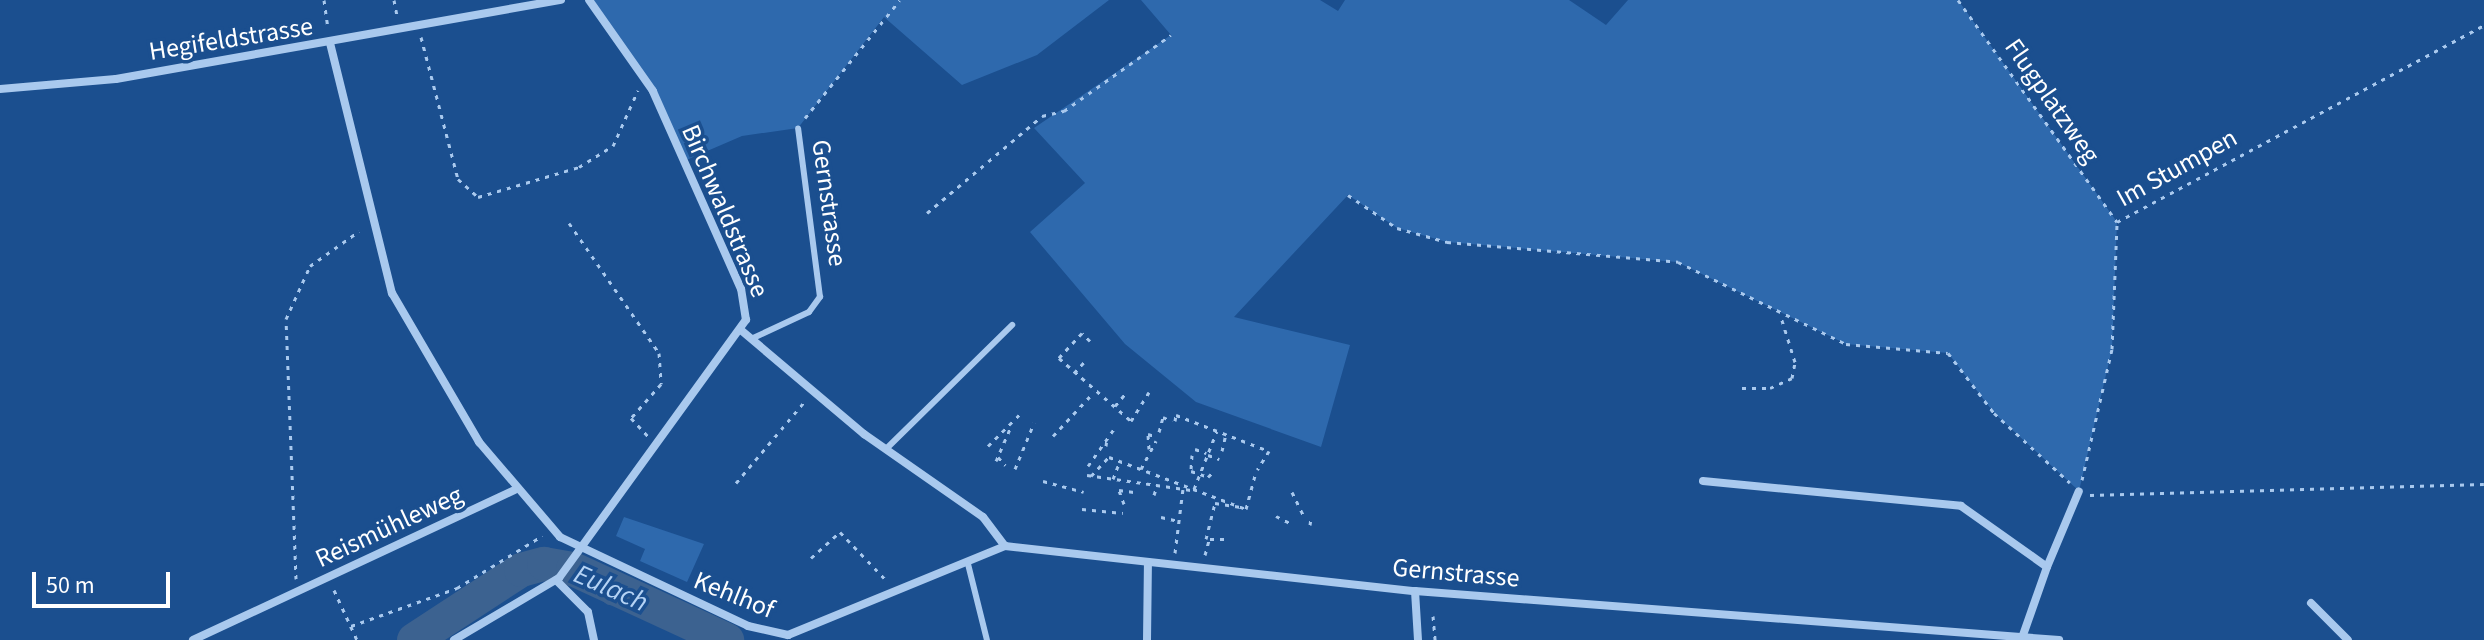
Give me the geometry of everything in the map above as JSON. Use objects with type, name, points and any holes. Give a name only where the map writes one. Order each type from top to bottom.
[{"type":"street","name":"Hegifeldstrasse","points":[[0,89],[96,81],[419,28],[561,0]]},
{"type":"street","name":"Birchwaldstrasse","points":[[558,577],[575,546],[658,444],[742,331],[741,289],[653,91],[589,0]]},
{"type":"street","name":"Kehlhof","points":[[330,43],[385,278],[470,428],[515,490],[553,530],[575,546],[779,635],[816,629],[893,588],[968,564],[1005,546]]},
{"type":"street","points":[[742,331],[886,449],[983,517],[1005,546]]},
{"type":"street","points":[[1703,481],[1961,506],[2047,567]]},
{"type":"street","name":"Reismühleweg","points":[[193,640],[515,490]]},
{"type":"street","points":[[2023,635],[2079,491]]},
{"type":"street","name":"Gernstrasse","points":[[1005,546],[1415,591],[2059,640]]},
{"type":"street","points":[[1147,640],[1148,562]]},
{"type":"street","points":[[454,640],[558,577],[588,612],[594,640]]},
{"type":"street","points":[[1415,591],[1418,640]]},
{"type":"street","points":[[2311,603],[2348,640]]},
{"type":"lane","name":"Gernstrasse","points":[[751,339],[809,312],[820,297],[798,128]]},
{"type":"lane","points":[[886,449],[1012,325]]},
{"type":"lane","points":[[968,564],[987,640]]},
{"type":"path","points":[[324,0],[330,43]]},
{"type":"path","points":[[798,128],[900,0]]},
{"type":"path","name":"Flugplatzweg","points":[[1958,0],[2117,222]]},
{"type":"path","name":"Im Stumpen","points":[[2079,491],[2112,349],[2117,222],[2484,25]]},
{"type":"path","points":[[419,28],[458,179],[478,197],[579,167],[613,146],[638,90]]},
{"type":"path","points":[[927,213],[1042,116],[1064,111],[1171,35]]},
{"type":"path","points":[[1348,195],[1397,228],[1447,242],[1678,262],[1781,317],[1846,344],[1948,353],[1994,413],[2079,491],[2104,499],[2484,484]]},
{"type":"path","points":[[569,223],[659,353],[661,384],[631,418],[658,444]]},
{"type":"path","points":[[309,573],[296,579],[284,326],[305,272],[359,231]]},
{"type":"path","points":[[1742,388],[1770,388],[1792,378],[1795,362],[1781,317]]},
{"type":"path","points":[[1090,341],[1082,333],[1059,358],[1131,421],[1149,392]]},
{"type":"path","points":[[1074,373],[1085,361]]},
{"type":"path","points":[[1053,436],[1094,391]]},
{"type":"path","points":[[736,483],[814,392]]},
{"type":"path","points":[[1114,407],[1125,394]]},
{"type":"path","points":[[988,446],[1020,414]]},
{"type":"path","points":[[1141,469],[1163,417],[1174,421],[1176,415],[1226,434],[1269,451],[1241,507]]},
{"type":"path","points":[[1005,465],[997,459],[1013,421]]},
{"type":"path","points":[[1015,469],[1034,423]]},
{"type":"path","points":[[1088,466],[1106,447],[1114,429]]},
{"type":"path","points":[[1196,490],[1217,431]]},
{"type":"path","points":[[1149,449],[1148,434],[1157,437]]},
{"type":"path","points":[[1222,451],[1226,434]]},
{"type":"path","points":[[1106,447],[1107,438]]},
{"type":"path","points":[[1195,449],[1219,459]]},
{"type":"path","points":[[1192,455],[1191,471],[1200,474],[1214,471]]},
{"type":"path","points":[[1196,490],[1089,476],[1109,457],[1241,507]]},
{"type":"path","points":[[1113,479],[1120,461]]},
{"type":"path","points":[[1043,481],[1084,492]]},
{"type":"path","points":[[1124,504],[1119,490],[1135,492],[1135,482]]},
{"type":"path","points":[[1154,495],[1157,485]]},
{"type":"path","points":[[1177,536],[1183,489]]},
{"type":"path","points":[[1292,492],[1304,517]]},
{"type":"path","points":[[1205,554],[1215,503],[1241,507]]},
{"type":"path","points":[[1082,509],[1123,513]]},
{"type":"path","points":[[1276,516],[1292,524]]},
{"type":"path","points":[[1161,517],[1179,521]]},
{"type":"path","points":[[1310,525],[1311,518]]},
{"type":"path","points":[[351,626],[457,588],[553,530]]},
{"type":"path","points":[[811,558],[840,532],[893,588]]},
{"type":"path","points":[[1209,540],[1224,539]]},
{"type":"path","points":[[328,578],[357,640]]},
{"type":"path","points":[[1433,616],[1435,640]]},
{"type":"shaded area","points":[[589,0],[1109,0],[1037,55],[962,85],[884,17],[798,128],[742,136],[684,161],[653,91]]},
{"type":"shaded area","points":[[1141,0],[1320,0],[1338,11],[1345,0],[1569,0],[1606,25],[1628,0],[1958,0],[2117,222],[2112,349],[2079,491],[1994,413],[1948,353],[1846,344],[1677,262],[1447,242],[1397,228],[1348,195],[1234,317],[1350,345],[1321,447],[1196,402],[1125,344],[1030,232],[1085,183],[1034,128],[1171,35]]},
{"type":"shaded area","points":[[624,517],[704,544],[687,582],[640,561],[645,549],[616,536]]},
{"type":"shaded area","points":[[547,557],[570,557],[742,640],[700,640],[561,574],[524,580],[432,640],[399,640]]},
{"type":"waterway","name":"Eulach","points":[[414,640],[521,570],[544,564],[573,569],[727,640]]},
{"type":"waterway","name":"Eulach","points":[[607,585],[611,595]]}]
